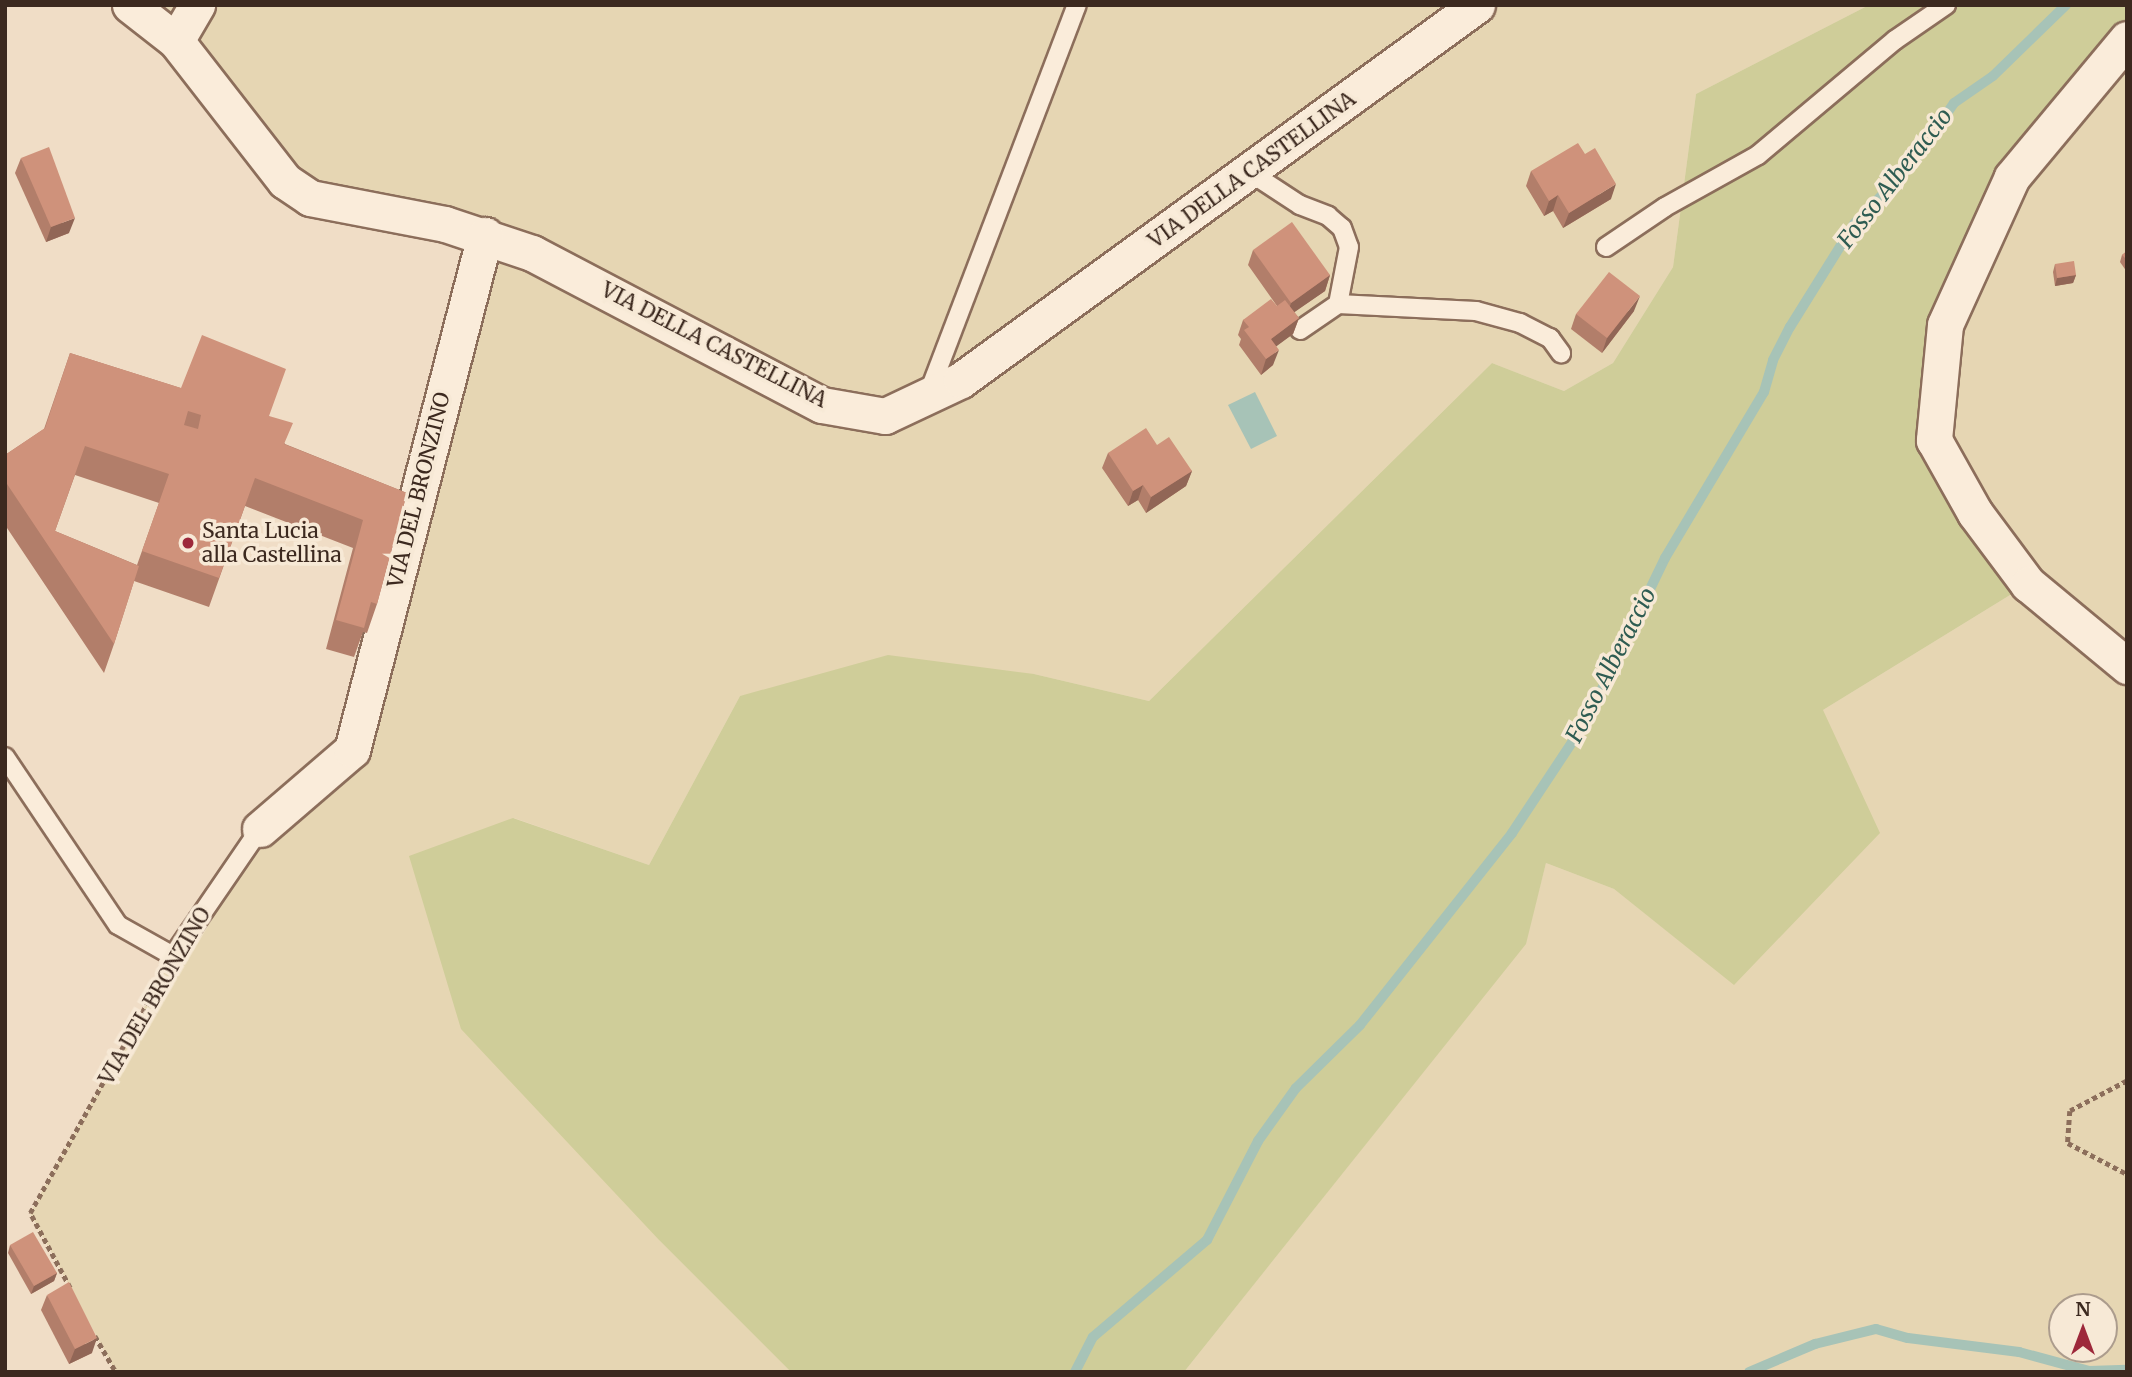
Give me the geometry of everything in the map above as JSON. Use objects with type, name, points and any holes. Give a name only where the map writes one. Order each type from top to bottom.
[{"type":"street","name":"VIA DELLA CASTELLINA","points":[[130,5],[176,41],[285,181],[310,198],[485,235],[532,253],[650,311],[822,405],[885,416],[926,399],[961,380],[1061,310],[1477,5]]},
{"type":"street","points":[[176,41],[197,5]]},
{"type":"street","points":[[2127,39],[2012,177],[1945,325],[1934,440],[1975,513],[2028,584],[2127,666]]},
{"type":"street","name":"VIA DEL BRONZINO","points":[[260,829],[352,750],[485,235]]},
{"type":"lane","points":[[926,399],[1077,5]]},
{"type":"lane","points":[[1606,247],[1665,207],[1758,155],[1895,40],[1946,5]]},
{"type":"lane","points":[[1248,171],[1342,228],[1349,261],[1338,304]]},
{"type":"lane","points":[[1300,330],[1338,304],[1476,311],[1520,323],[1550,338],[1561,353]]},
{"type":"lane","points":[[5,757],[118,925],[173,956]]},
{"type":"lane","name":"VIA DEL BRONZINO","points":[[173,956],[260,829]]},
{"type":"path","name":"VIA DEL BRONZINO","points":[[75,1298],[30,1213],[173,956]]},
{"type":"path","points":[[2127,1081],[2070,1111],[2068,1143],[2127,1174]]},
{"type":"path","points":[[88,1322],[116,1372]]},
{"type":"shaded area","points":[[130,5],[1869,5],[1696,94],[1673,267],[1613,363],[1564,391],[1492,363],[1149,701],[1034,674],[740,696],[649,865],[514,818],[660,1241],[791,1372],[116,1372],[30,1213],[173,956],[260,829],[352,750],[485,236],[310,198]]},
{"type":"shaded area","points":[[1869,5],[2127,5],[2127,39],[2012,177],[1945,325],[1934,440],[2028,584],[1823,710],[1880,833],[1734,985],[1614,889],[1546,863],[1526,944],[1184,1372],[791,1372],[660,1241],[461,1029],[409,856],[513,818],[649,865],[740,696],[888,655],[1034,674],[1149,701],[1492,363],[1564,391],[1613,363],[1673,267],[1696,94]]},
{"type":"shaded area","points":[[2127,39],[2127,1372],[1184,1372],[1525,944],[1546,863],[1614,889],[1734,984],[1823,710],[2028,584],[1934,440],[1945,325],[2012,177]]},
{"type":"shaded area","points":[[1255,392],[1277,436],[1251,449],[1228,405]]},
{"type":"building","points":[[1578,143],[1585,154],[1595,148],[1616,184],[1569,213],[1558,195],[1549,201],[1531,171]]},
{"type":"building","points":[[49,147],[75,218],[51,227],[21,158]]},
{"type":"building","points":[[1292,222],[1330,275],[1291,303],[1253,250]]},
{"type":"building","points":[[2074,261],[2076,275],[2057,278],[2055,264]]},
{"type":"building","points":[[1609,272],[1640,296],[1607,338],[1576,314]]},
{"type":"building","points":[[1271,299],[1277,306],[1285,300],[1299,318],[1271,339],[1279,350],[1266,359],[1244,330],[1249,327],[1243,320]]},
{"type":"building","points":[[202,335],[286,369],[269,416],[293,423],[284,444],[407,493],[377,604],[371,602],[364,628],[336,620],[363,520],[255,478],[219,578],[142,551],[169,474],[85,446],[55,531],[139,566],[114,644],[5,481],[5,455],[45,428],[70,353],[181,388]],"holes":[[[188,411],[201,415],[198,429],[184,425]]]},
{"type":"building","points":[[1146,428],[1157,445],[1169,437],[1192,471],[1151,497],[1143,485],[1133,491],[1108,453]]},
{"type":"building","points":[[33,1232],[57,1273],[34,1286],[10,1245]]},
{"type":"building","points":[[69,1282],[97,1338],[75,1349],[47,1295]]},
{"type":"waterway","name":"Fosso Alberaccio","points":[[1075,1372],[1093,1337],[1207,1240],[1258,1141],[1296,1088],[1360,1025],[1512,833],[1588,718],[1665,558],[1764,392],[1773,360],[1790,327],[1854,224],[1914,162],[1954,103],[1993,76],[2066,5]]},
{"type":"waterway","points":[[1749,1372],[1815,1344],[1876,1329],[1908,1338],[2019,1352],[2089,1371],[2127,1370]]},
{"type":"place","name":"Santa Lucia alla Castellina","points":[[188,543]]}]
